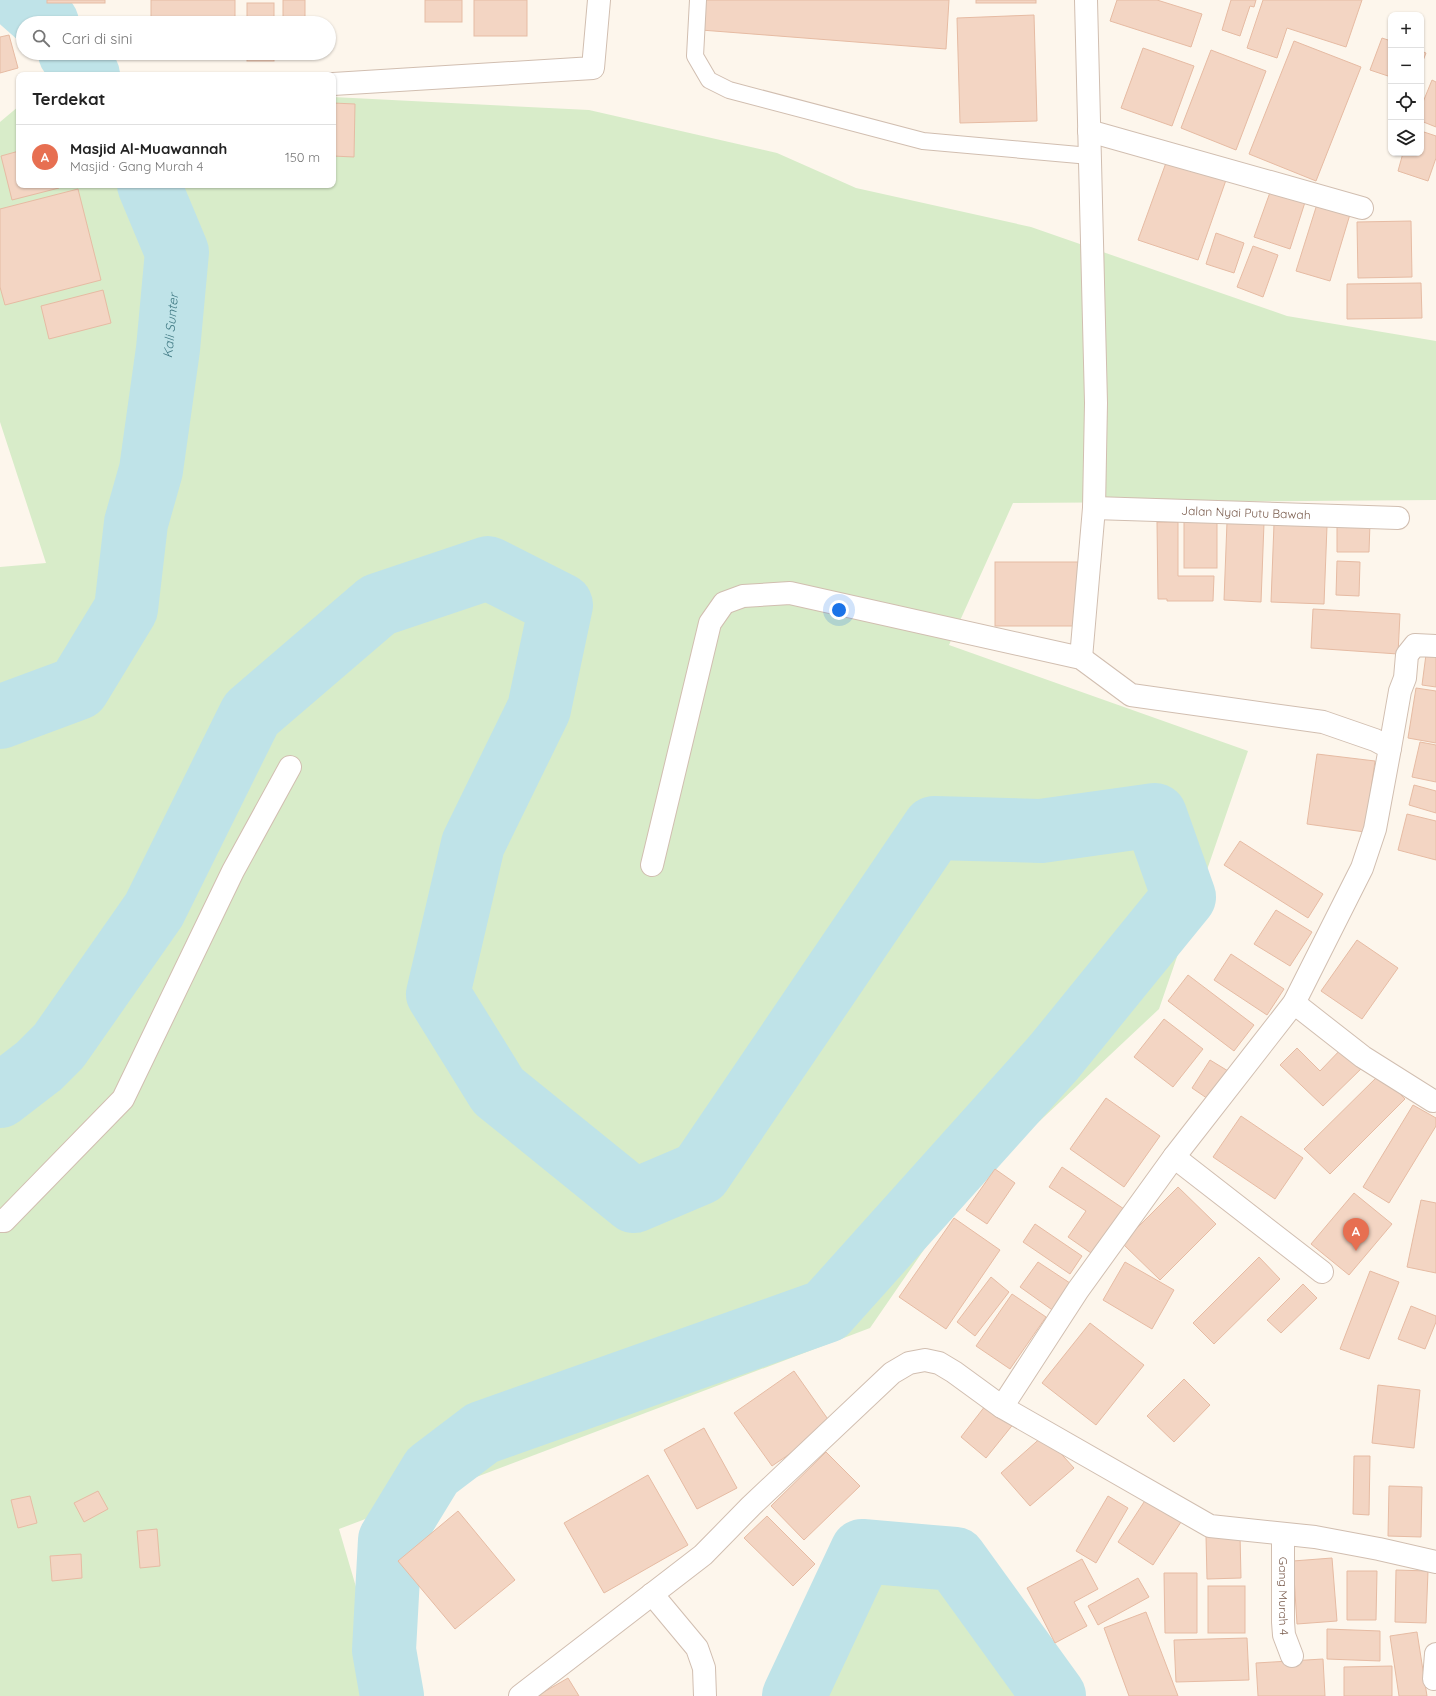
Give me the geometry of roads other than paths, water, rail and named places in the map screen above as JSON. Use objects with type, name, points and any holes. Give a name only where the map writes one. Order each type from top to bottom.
[{"type":"street","points":[[336,84],[593,68],[599,0]]},
{"type":"street","points":[[1081,658],[1094,508],[1096,403],[1086,0]]},
{"type":"street","points":[[1089,131],[1362,208]]},
{"type":"street","name":"Jalan Nyai Putu Bawah","points":[[1094,508],[1398,518]]},
{"type":"street","points":[[652,865],[710,623],[724,603],[743,596],[790,594],[1081,658],[1131,695],[1323,722],[1375,740],[1390,748]]},
{"type":"street","points":[[1002,1408],[1078,1290],[1174,1157],[1294,1002],[1362,868],[1375,829],[1400,691],[1405,678],[1407,655],[1415,645],[1436,646]]},
{"type":"street","points":[[0,1221],[4,1221],[123,1099],[233,871],[290,766]]},
{"type":"street","points":[[1294,1002],[1363,1057],[1434,1101]]},
{"type":"street","points":[[1174,1157],[1322,1272]]},
{"type":"street","points":[[520,1696],[703,1555],[756,1501],[892,1373],[909,1363],[925,1360],[939,1363],[954,1372],[1002,1408],[1210,1526],[1314,1537],[1379,1549],[1436,1562]]},
{"type":"street","name":"Gang Murah 4","points":[[1283,1534],[1283,1622],[1284,1635],[1292,1656]]},
{"type":"street","points":[[652,1594],[697,1648],[704,1668],[705,1696]]},
{"type":"street","points":[[1434,1679],[1436,1654]]},
{"type":"lane","points":[[698,0],[695,56],[709,80],[729,90],[924,141],[1090,156]]},
{"type":"waterway","name":"Kali Sunter","points":[[21,0],[39,16]]},
{"type":"waterway","name":"Kali Sunter","points":[[76,60],[86,72]]},
{"type":"waterway","points":[[0,717],[78,688],[126,609],[136,523],[151,470],[168,349],[177,252],[150,188]]},
{"type":"waterway","points":[[0,1096],[39,1066],[59,1046],[154,910],[251,714],[378,605],[488,568],[561,605],[539,709],[473,844],[438,994],[498,1091],[634,1201],[700,1173],[934,828],[1041,831],[1155,815],[1184,897],[1054,1057],[826,1311],[482,1433],[432,1471],[390,1540],[384,1650],[392,1696]]},
{"type":"waterway","points":[[794,1696],[862,1551],[955,1559],[1054,1696]]},
{"type":"place","name":"Masjid Al-Muawannah","points":[[1356,1251]]}]
